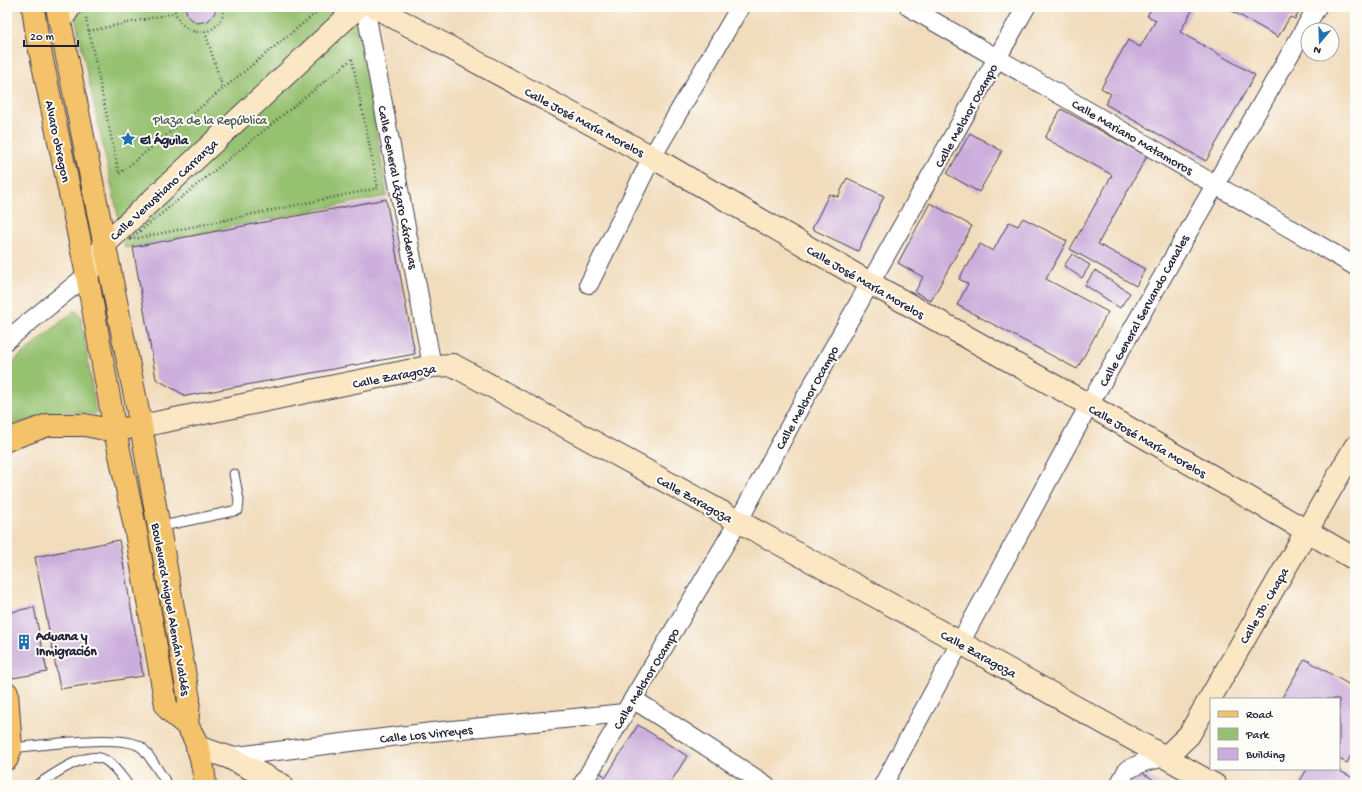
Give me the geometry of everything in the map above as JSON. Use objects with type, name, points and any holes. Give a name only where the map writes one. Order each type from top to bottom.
[{"type":"main road","name":"Alvaro obregon","points":[[33,7],[87,275]]},
{"type":"main road","name":"Calle Venustiano Carranza","points":[[87,275],[105,244],[358,7]]},
{"type":"main road","name":"Calle José María Morelos","points":[[375,7],[652,157],[870,283],[1089,405],[1271,512],[1306,530],[1355,560]]},
{"type":"main road","name":"Alvaro obregon","points":[[68,13],[105,244]]},
{"type":"main road","name":"Boulevard Miguel Alemán Valdés","points":[[105,244],[141,426],[147,530],[166,705],[170,711],[187,726],[197,747]]},
{"type":"main road","name":"Boulevard Miguel Alemán Valdés","points":[[87,275],[115,431],[147,530]]},
{"type":"main road","name":"Calle Zaragoza","points":[[141,426],[432,366],[453,365],[961,643],[1215,785]]},
{"type":"main road","points":[[7,440],[48,425],[85,425],[115,431],[141,426]]},
{"type":"main road","name":"Calle Jb. Chapa","points":[[1210,698],[1355,447]]},
{"type":"main road","points":[[7,694],[9,754]]},
{"type":"main road","name":"Calle Jb. Chapa","points":[[1166,757],[1189,735],[1210,698]]},
{"type":"main road","points":[[197,747],[228,757],[282,785]]},
{"type":"main road","points":[[197,747],[204,766],[205,785]]},
{"type":"street","name":"Calle General Lázaro Cárdenas","points":[[365,7],[432,366]]},
{"type":"street","points":[[589,284],[652,157],[740,7]]},
{"type":"street","name":"Calle Mariano Matamoros","points":[[909,7],[1215,183],[1355,266]]},
{"type":"street","name":"Calle Melchor Ocampo","points":[[582,785],[738,522],[870,283],[1026,7]]},
{"type":"street","name":"Calle General Servando Canales","points":[[884,785],[1089,405],[1317,7]]},
{"type":"street","name":"Calle Venustiano Carranza","points":[[7,340],[87,275]]},
{"type":"street","points":[[629,706],[766,785]]},
{"type":"street","name":"Calle Los Virreyes","points":[[228,757],[629,706]]},
{"type":"street","points":[[1119,785],[1127,770],[1144,762],[1166,757]]},
{"type":"lane","points":[[147,530],[238,510],[239,500],[234,474]]},
{"type":"lane","points":[[9,754],[110,740],[129,742],[142,748],[168,785]]},
{"type":"lane","points":[[37,785],[75,762],[91,757],[103,758],[114,767],[128,785]]},
{"type":"path","points":[[174,7],[175,13],[183,26],[198,32],[205,32],[213,29],[220,23],[224,16],[226,7]]},
{"type":"path","points":[[68,13],[89,31],[119,174],[323,7]]},
{"type":"path","points":[[89,31],[175,13]]},
{"type":"path","points":[[205,32],[223,89]]},
{"type":"path","points":[[352,59],[378,188],[129,240],[340,69],[352,59]]},
{"type":"green space","name":"Plaza de la República","points":[[73,7],[356,7],[387,196],[125,248]]},
{"type":"green space","points":[[75,310],[81,317],[96,414],[64,412],[10,425],[7,367]]},
{"type":"building","points":[[185,7],[215,7],[216,9],[208,21],[197,23],[188,17]]},
{"type":"building","points":[[1152,7],[1194,7],[1180,32],[1255,75],[1206,161],[1105,104],[1111,94],[1101,88],[1128,40],[1140,47],[1156,20],[1147,16]]},
{"type":"building","points":[[1225,7],[1302,7],[1295,19],[1290,17],[1278,37]]},
{"type":"building","points":[[1061,109],[1147,156],[1098,244],[1145,269],[1136,286],[1070,249],[1112,175],[1045,138]]},
{"type":"building","points":[[970,133],[1002,151],[979,192],[947,174]]},
{"type":"building","points":[[847,178],[884,196],[858,251],[812,229],[829,194],[838,197]]},
{"type":"building","points":[[386,199],[415,354],[186,396],[156,379],[133,247]]},
{"type":"building","points":[[930,203],[972,226],[931,301],[915,292],[923,277],[898,263]]},
{"type":"building","points":[[1023,218],[1067,241],[1046,279],[1108,312],[1077,369],[957,305],[968,284],[959,279],[980,244],[993,251],[1009,222],[1018,226]]},
{"type":"building","points":[[1072,254],[1090,265],[1082,278],[1064,266]]},
{"type":"building","points":[[1095,270],[1130,293],[1120,308],[1085,285]]},
{"type":"building","points":[[119,540],[143,676],[60,689],[35,557]]},
{"type":"building","name":"Aduana y Inmigración","points":[[34,607],[47,672],[7,679],[7,613]]},
{"type":"building","points":[[1305,659],[1355,688],[1355,757],[1351,755],[1347,763],[1340,760],[1340,698],[1282,698]]},
{"type":"building","points":[[638,725],[687,756],[669,785],[591,785],[599,772],[606,777]]},
{"type":"building","points":[[1137,770],[1163,785],[1128,785]]},
{"type":"building","points":[[1306,770],[1338,770],[1355,779],[1355,785],[1298,785]]},
{"type":"place","name":"El Águila","points":[[128,139]]},
{"type":"place","name":"Aduana y Inmigración","points":[[24,642]]}]
